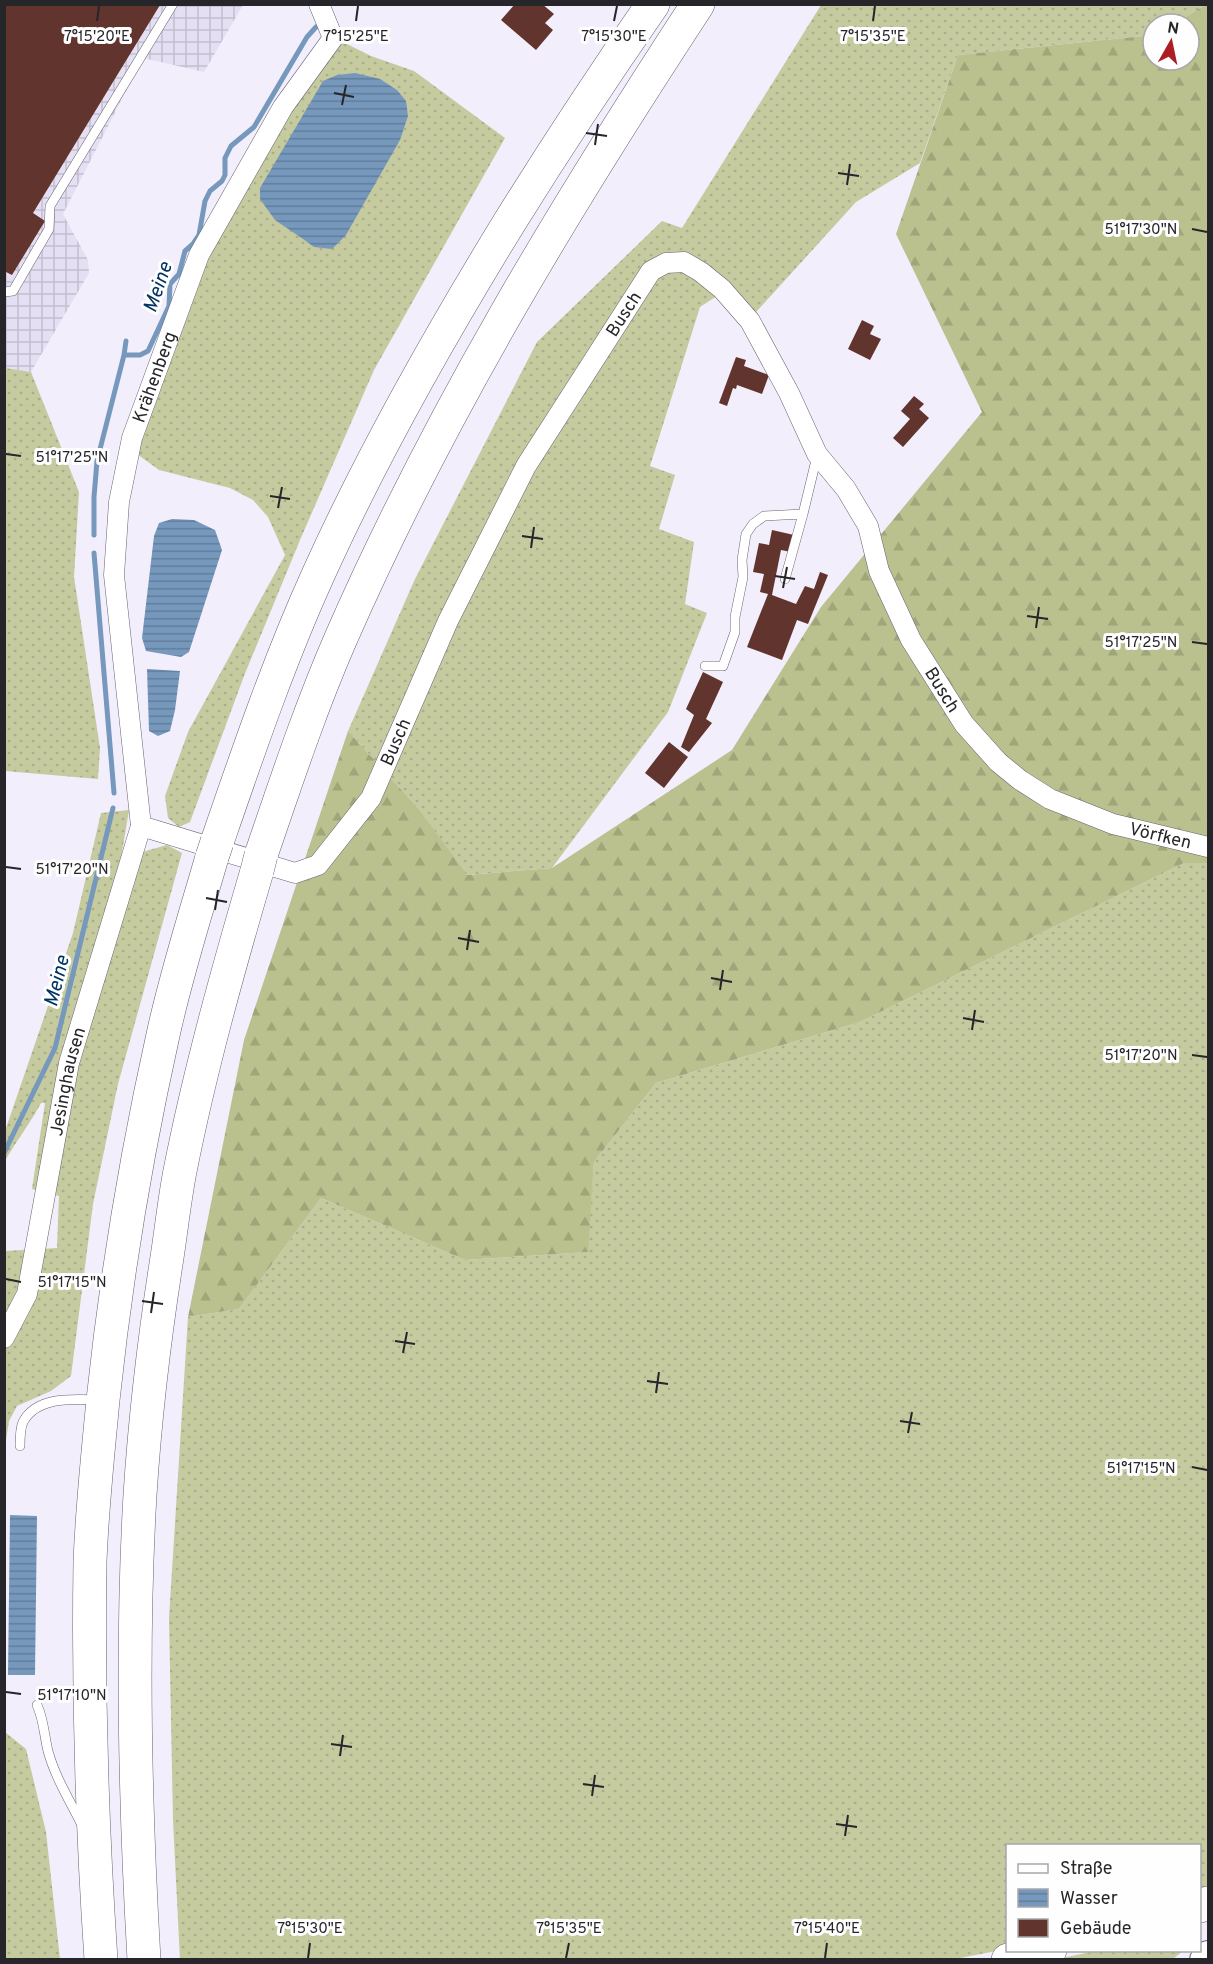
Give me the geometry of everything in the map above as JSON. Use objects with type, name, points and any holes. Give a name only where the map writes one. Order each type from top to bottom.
[{"type":"highway","points":[[101,1959],[91,1717],[90,1560],[103,1400],[113,1310],[139,1153],[163,1033],[214,849],[253,738],[318,575],[377,453],[413,385],[475,279],[548,162],[653,4]]},
{"type":"highway","points":[[144,1958],[138,1810],[136,1664],[138,1554],[145,1435],[158,1319],[180,1173],[212,1027],[259,863],[305,725],[340,639],[375,563],[438,435],[550,240],[636,99],[698,4]]},
{"type":"highway","points":[[90,1959],[99,1927]]},
{"type":"highway","points":[[1008,1959],[1041,1952]]},
{"type":"main road","points":[[1205,1959],[1209,1956]]},
{"type":"street","name":"Krähenberg","points":[[141,826],[114,575],[119,502],[132,438],[199,255],[283,107],[333,38],[319,4]]},
{"type":"street","name":"Busch","points":[[141,826],[295,873],[318,865],[371,798],[448,621],[526,466],[651,271],[666,262],[684,262],[701,272],[722,289],[750,321],[789,393],[818,454],[846,489],[868,526],[879,571],[911,640],[964,724],[998,762],[1020,780],[1050,799],[1113,824]]},
{"type":"street","name":"Vörfken","points":[[1113,824],[1209,847]]},
{"type":"street","name":"Jesinghausen","points":[[4,1338],[27,1294],[69,1063],[141,826]]},
{"type":"lane","points":[[4,292],[12,291],[49,229],[50,206],[173,4]]},
{"type":"lane","points":[[785,579],[818,454]]},
{"type":"lane","points":[[705,666],[723,666],[735,632],[735,617],[743,577],[742,560],[746,534],[753,524],[764,516],[803,514]]},
{"type":"lane","points":[[20,1446],[23,1422],[29,1413],[46,1403],[77,1399],[103,1400]]},
{"type":"lane","points":[[37,1705],[43,1720],[48,1750],[59,1780],[96,1852]]},
{"type":"shaded area","points":[[4,5],[243,5],[204,72],[143,58],[63,214],[88,260],[89,273],[31,372],[5,368]]},
{"type":"green space","points":[[821,5],[1205,5],[1194,12],[1141,12],[1141,36],[958,55],[920,163],[856,202],[747,322],[723,292],[700,307],[650,466],[675,475],[659,529],[694,542],[685,604],[707,613],[668,712],[552,868],[466,875],[419,809],[348,731],[415,579],[537,342],[662,221],[682,228]]},
{"type":"green space","points":[[1208,5],[1208,863],[1184,863],[860,1022],[656,1083],[594,1162],[588,1252],[465,1260],[321,1198],[239,1309],[188,1317],[244,1040],[348,731],[419,809],[467,875],[552,868],[732,750],[821,607],[982,412],[896,234],[958,55],[1141,36],[1141,72],[1201,72],[1201,12],[1194,12]]},
{"type":"green space","points":[[341,41],[371,56],[414,71],[505,138],[374,370],[244,676],[190,822],[179,827],[168,818],[165,796],[188,732],[285,555],[268,517],[253,500],[230,488],[159,470],[137,454],[209,256],[247,185],[325,55]]},
{"type":"green space","points":[[5,368],[31,372],[79,492],[74,577],[100,748],[98,779],[5,771]]},
{"type":"green space","points":[[129,810],[121,858],[167,845],[182,853],[118,1084],[93,1204],[71,1376],[51,1391],[17,1406],[9,1421],[5,1447],[5,1251],[57,1248],[59,1196],[32,1189],[45,1103],[41,1103],[5,1161],[5,1131],[73,933],[101,813]]},
{"type":"green space","points":[[1184,863],[1208,863],[1208,1892],[1201,1895],[1201,1844],[1006,1844],[1006,1949],[955,1959],[180,1960],[173,1820],[169,1618],[188,1317],[239,1309],[321,1198],[465,1260],[587,1252],[594,1162],[656,1083],[860,1022]]},
{"type":"green space","points":[[5,1732],[26,1749],[46,1832],[60,1959],[5,1959]]},
{"type":"green space","points":[[1090,1952],[1182,1952],[1173,1959],[1053,1960]]},
{"type":"water","points":[[355,73],[380,79],[397,90],[406,101],[408,116],[400,140],[346,235],[332,249],[314,247],[275,220],[260,199],[260,188],[323,81],[337,75]]},
{"type":"water","points":[[172,519],[194,520],[215,530],[222,550],[189,652],[181,657],[146,651],[142,638],[154,536],[159,523]]},
{"type":"water","points":[[147,669],[180,671],[170,731],[158,736],[149,731]]},
{"type":"water","points":[[10,1515],[37,1516],[35,1675],[8,1675]]},
{"type":"building","points":[[515,4],[542,4],[554,14],[545,23],[553,30],[536,50],[501,20]]},
{"type":"building","points":[[4,5],[160,5],[33,213],[45,221],[12,275],[4,271]]},
{"type":"building","points":[[862,320],[874,326],[870,334],[881,339],[870,360],[848,349]]},
{"type":"building","points":[[736,357],[746,360],[744,366],[769,375],[762,394],[737,385],[736,389],[733,388],[727,406],[719,403]]},
{"type":"building","points":[[914,396],[924,404],[919,409],[929,418],[903,447],[893,438],[910,419],[901,411]]},
{"type":"building","points":[[772,530],[794,535],[791,552],[781,550],[772,595],[796,604],[805,586],[814,589],[820,572],[828,575],[808,624],[797,620],[782,660],[747,647],[768,594],[760,592],[764,574],[753,572],[759,543],[769,545]]},
{"type":"building","points":[[703,672],[723,682],[706,719],[712,723],[689,752],[681,747],[694,715],[686,709]]},
{"type":"building","points":[[669,742],[688,757],[664,788],[645,773]]},
{"type":"waterway","name":"Meine","points":[[94,535],[97,461],[124,355],[140,355],[148,351],[169,306],[170,284],[179,274],[185,251],[199,235],[205,201],[210,191],[222,181],[225,175],[225,158],[231,146],[254,127],[307,37],[316,27]]},
{"type":"waterway","points":[[124,355],[126,341]]},
{"type":"waterway","name":"Meine","points":[[94,553],[114,793]]},
{"type":"waterway","name":"Meine","points":[[4,1153],[55,1048],[113,808]]}]
